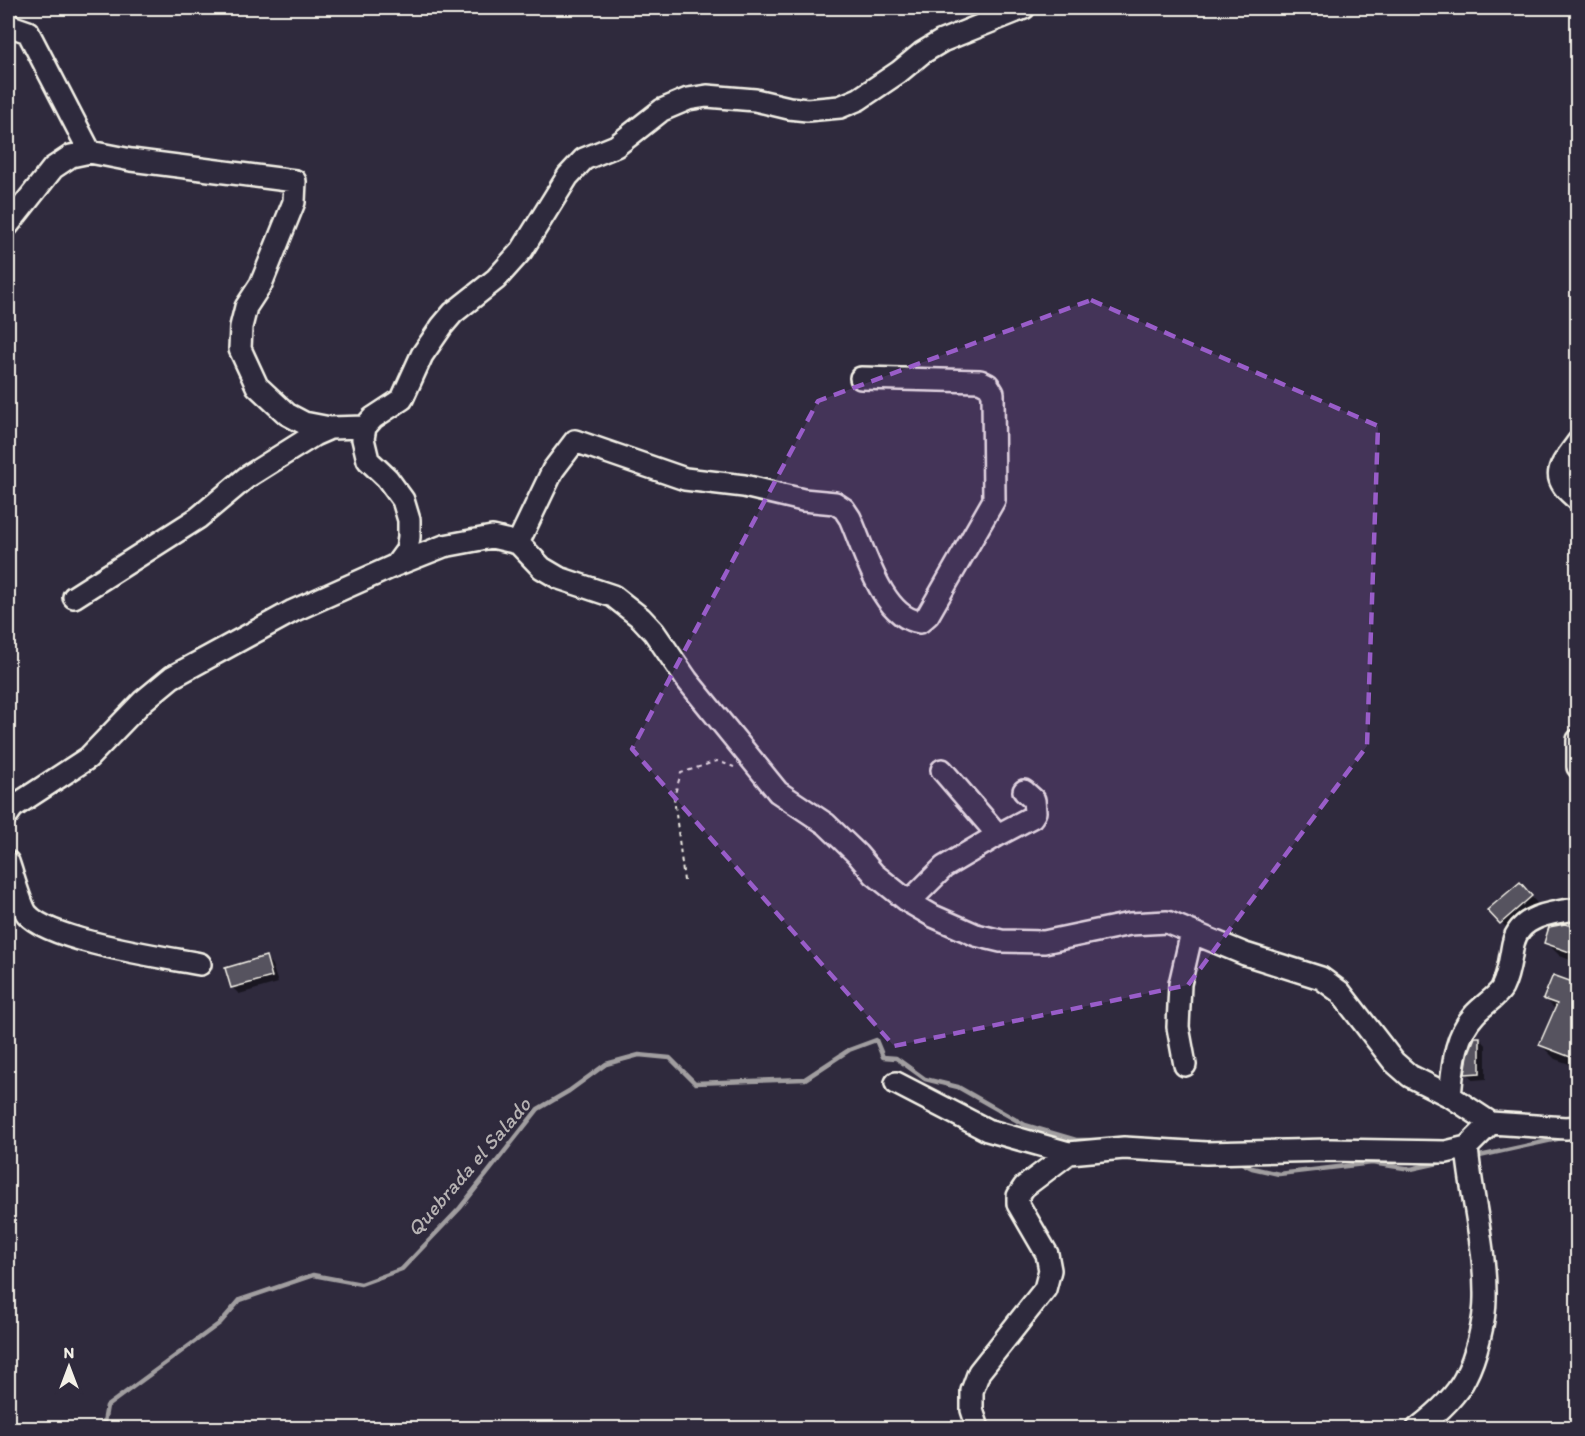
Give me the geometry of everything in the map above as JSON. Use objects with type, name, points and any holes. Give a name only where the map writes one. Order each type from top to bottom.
[{"type":"street","points":[[396,565],[407,550],[410,537],[409,520],[403,500],[387,478],[368,460],[363,439],[365,427],[402,399],[422,355],[442,326],[453,313],[496,279],[522,250],[568,176],[584,159],[616,146],[662,110],[688,99],[707,96],[755,100],[807,110],[840,107],[859,99],[899,72],[922,52],[942,41],[1024,8]]},
{"type":"street","points":[[8,26],[28,32],[90,152]]},
{"type":"street","points":[[8,225],[52,168],[71,156],[90,152],[131,160],[296,181],[294,202],[261,284],[246,307],[241,327],[240,349],[257,386],[271,402],[287,414],[304,423],[330,428],[365,427]]},
{"type":"street","points":[[518,543],[553,470],[575,441],[685,479],[744,486],[803,501],[835,503],[844,509],[850,518],[884,597],[908,621],[920,622],[928,615],[994,500],[993,393],[988,385],[980,381],[861,378]]},
{"type":"street","points":[[74,597],[198,518],[247,477],[314,435],[330,428]]},
{"type":"street","points":[[1578,442],[1560,470],[1559,481],[1564,489],[1578,500]]},
{"type":"street","points":[[9,808],[88,758],[143,701],[172,677],[293,610],[444,546],[492,537],[518,543],[542,568],[559,578],[613,596],[641,618],[654,632],[687,680],[778,792],[826,824],[874,874],[909,902],[933,916],[976,935],[1001,941],[1044,942],[1130,924],[1167,922],[1245,954],[1321,978],[1340,992],[1394,1062],[1410,1076],[1450,1096],[1491,1123],[1578,1127]]},
{"type":"street","points":[[1578,740],[1578,767]]},
{"type":"street","points":[[942,770],[998,834]]},
{"type":"street","points":[[909,902],[944,867],[998,834],[1032,817],[1035,812],[1034,801],[1024,791]]},
{"type":"street","points":[[8,862],[27,914],[55,932],[127,950],[200,964]]},
{"type":"street","points":[[1450,1096],[1455,1055],[1465,1024],[1484,1004],[1501,991],[1509,969],[1514,940],[1522,927],[1532,918],[1578,909]]},
{"type":"street","points":[[1185,1065],[1178,1027],[1180,984],[1192,932]]},
{"type":"street","points":[[896,1083],[987,1130],[1069,1153],[1124,1148],[1206,1153],[1330,1150],[1446,1152],[1467,1147],[1491,1123]]},
{"type":"street","points":[[1418,1428],[1439,1412],[1465,1380],[1478,1344],[1486,1300],[1467,1147]]},
{"type":"street","points":[[978,1428],[972,1410],[972,1391],[979,1372],[1045,1289],[1050,1270],[1047,1254],[1018,1204],[1017,1196],[1024,1187],[1069,1153]]},
{"type":"path","points":[[684,881],[674,797],[681,773],[717,761],[738,768]]},
{"type":"highlighted area","points":[[1091,300],[1378,426],[1367,746],[1188,985],[894,1046],[632,749],[818,401]]},
{"type":"building","points":[[1520,882],[1532,896],[1500,924],[1487,910]]},
{"type":"building","points":[[1565,924],[1578,928],[1578,955],[1544,943],[1549,927]]},
{"type":"building","points":[[266,956],[272,977],[231,988],[225,968]]},
{"type":"building","points":[[1553,975],[1578,984],[1578,1060],[1539,1045],[1557,1004],[1543,999]]},
{"type":"building","points":[[1475,1037],[1480,1037],[1480,1073],[1465,1074],[1468,1055]]},
{"type":"waterway","name":"Quebrada el Salado","points":[[103,1428],[107,1406],[220,1323],[240,1300],[313,1275],[361,1284],[402,1269],[460,1208],[538,1109],[569,1091],[606,1064],[639,1055],[670,1058],[695,1083],[805,1079],[849,1050],[876,1040],[883,1057],[896,1058],[925,1079],[958,1087],[1025,1125],[1076,1140],[1105,1140]]},
{"type":"waterway","name":"Quebrada el Salado","points":[[1475,1157],[1566,1137]]},
{"type":"waterway","name":"Quebrada el Salado","points":[[1236,1160],[1252,1168],[1279,1174],[1372,1163],[1411,1169],[1443,1162]]}]
